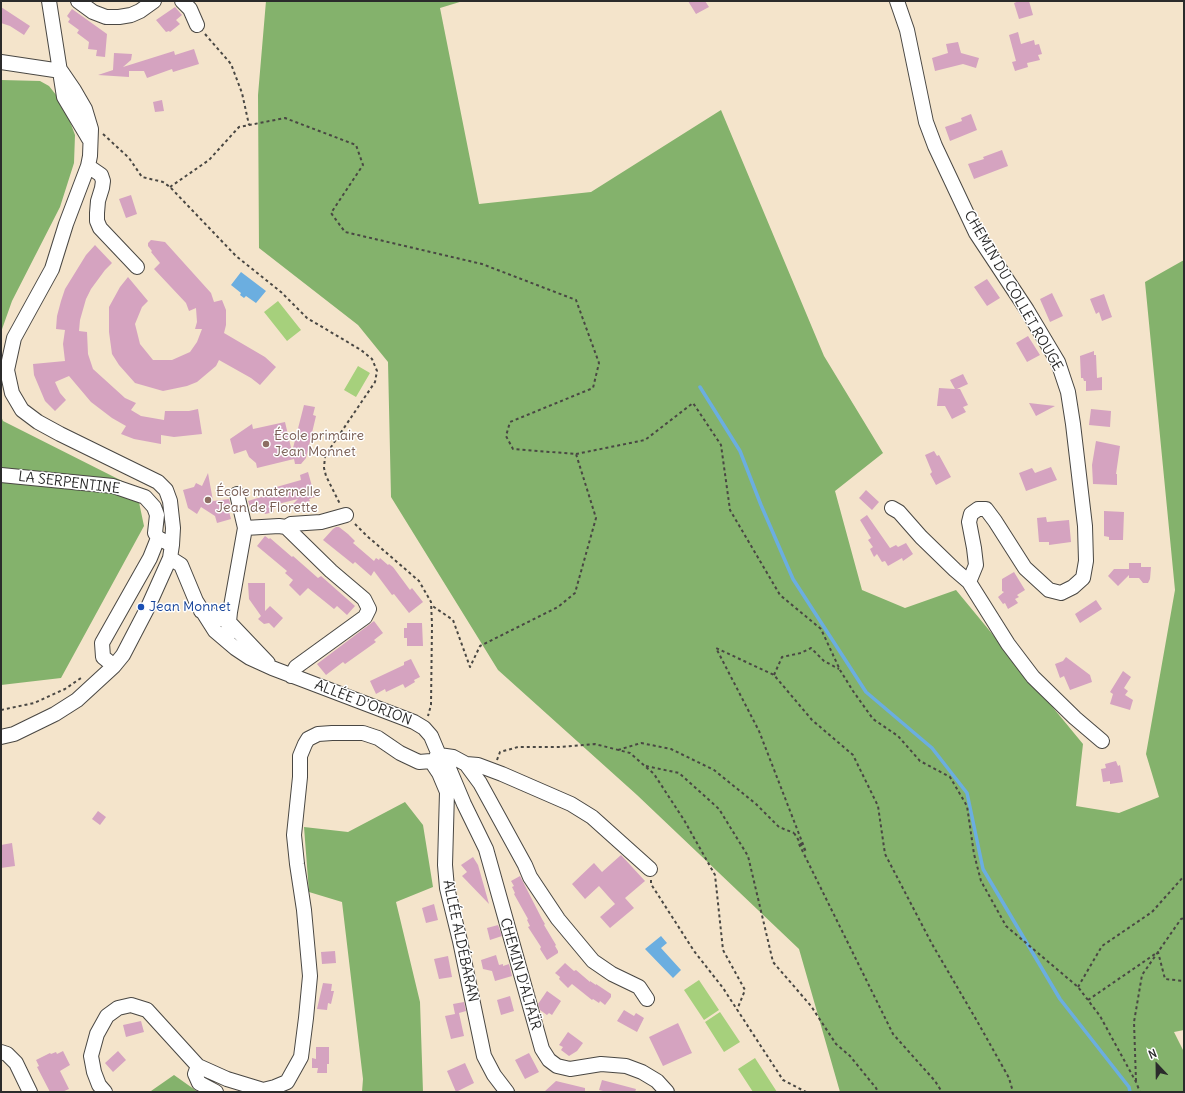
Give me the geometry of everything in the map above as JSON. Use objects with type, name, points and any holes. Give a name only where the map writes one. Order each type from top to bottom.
[{"type":"street","points":[[78,1],[93,12],[106,17],[131,15],[140,11],[154,1]]},
{"type":"street","points":[[182,1],[190,10],[197,25]]},
{"type":"street","name":"CHEMIN DU COLLET ROUGE","points":[[897,1],[907,30],[926,122],[935,146],[976,233],[1027,310],[1058,362],[1068,392],[1073,424],[1085,526],[1086,561],[1083,578],[1073,587],[1061,593],[1049,590],[1025,568],[986,509],[978,509],[971,514],[969,522],[976,565],[969,582]]},
{"type":"street","points":[[1,737],[14,734],[55,714],[77,700],[114,666],[123,654],[138,628],[171,552],[173,528],[170,501],[166,490],[158,482],[60,434],[32,418],[22,410],[12,393],[7,370],[14,338],[52,270],[66,224],[88,166],[90,156],[90,135],[85,109],[61,71],[51,3]]},
{"type":"street","points":[[1,62],[61,71]]},
{"type":"street","points":[[88,166],[101,175],[103,181],[96,213],[100,228],[137,267]]},
{"type":"street","name":"LA SERPENTINE","points":[[1,475],[113,486],[146,497],[154,507],[157,515],[155,533],[158,538]]},
{"type":"street","points":[[227,641],[245,528],[237,494]]},
{"type":"street","points":[[892,508],[900,512],[921,537],[969,582],[1008,644],[1033,677],[1075,718],[1102,741]]},
{"type":"street","points":[[286,527],[291,524],[321,522],[346,515]]},
{"type":"street","points":[[245,528],[286,527],[331,571],[364,599],[369,609],[365,617],[296,667],[292,676]]},
{"type":"street","points":[[114,666],[104,657],[102,643],[150,558],[158,538],[171,552]]},
{"type":"street","name":"ALLÉE D'ORION","points":[[171,552],[181,565],[201,611],[215,631],[227,641],[250,658],[272,668],[414,722],[424,728],[432,736],[435,758]]},
{"type":"street","name":"ALLÉE D'ORION","points":[[201,611],[229,622],[272,668]]},
{"type":"street","points":[[105,1092],[99,1085],[94,1072],[91,1056],[97,1034],[107,1016],[118,1008],[131,1005],[147,1010],[198,1066],[227,1079],[263,1090],[287,1082],[301,1057],[310,976],[304,910],[294,835],[300,756],[308,739],[318,734],[363,733],[378,738],[400,753],[419,762],[435,758],[453,757],[466,764],[478,765],[493,770],[571,804],[592,817],[650,869]]},
{"type":"street","name":"CHEMIN D'ALTAÏR","points":[[435,758],[448,766],[464,804],[486,849],[542,1050],[549,1060],[557,1066],[570,1069],[601,1064],[626,1066],[642,1072],[657,1081],[667,1092]]},
{"type":"street","name":"ALLÉE ALDÉBARAN","points":[[435,758],[439,773],[447,792],[445,865],[446,888],[460,941],[484,1056],[494,1075],[507,1092]]},
{"type":"street","points":[[466,764],[480,783],[520,854],[530,877],[558,919],[593,961],[612,974],[639,987],[647,999]]},
{"type":"street","points":[[447,805],[455,801],[464,804]]},
{"type":"street","points":[[1,1052],[7,1054],[16,1063],[30,1092]]},
{"type":"street","points":[[198,1066],[195,1074],[200,1083],[216,1092]]},
{"type":"path","points":[[197,25],[231,64],[242,93],[249,125]]},
{"type":"path","points":[[170,187],[209,160],[239,127],[285,118],[356,144],[362,165],[331,213],[345,232],[482,264],[576,300],[599,363],[593,388],[510,422],[506,436],[514,449],[576,454],[645,440],[693,403],[721,445],[730,510],[780,595],[821,629],[840,670],[873,719],[898,736],[920,761],[950,777],[967,806],[974,854],[981,881],[1006,926],[1078,987],[1100,1016],[1140,1092]]},
{"type":"path","points":[[90,135],[100,131],[129,158],[142,177],[163,182],[170,187],[236,256],[281,292],[307,318],[361,350],[372,359],[377,371],[375,382],[324,456],[324,468],[326,476],[346,515],[367,536],[418,581],[426,592],[431,605],[432,625],[431,705],[424,728]]},
{"type":"path","points":[[431,605],[453,620],[470,667],[480,646],[558,607],[575,593],[596,518],[576,454]]},
{"type":"path","points":[[618,750],[641,743],[672,749],[714,770],[756,804],[780,827],[794,833],[806,852],[759,732],[716,648],[774,674],[812,720],[853,755],[878,806],[885,854],[932,944],[1009,1078],[1013,1092]]},
{"type":"path","points":[[774,674],[782,657],[801,653],[811,648],[824,661],[840,670]]},
{"type":"path","points":[[1,710],[34,703],[65,689],[83,676]]},
{"type":"path","points":[[493,770],[500,752],[518,747],[560,747],[595,744],[630,752],[654,774],[684,820],[715,875],[723,950],[745,990],[737,1010]]},
{"type":"path","points":[[644,766],[679,773],[719,810],[748,856],[773,962],[811,1006],[836,1044],[850,1056],[878,1092]]},
{"type":"path","points":[[794,833],[892,1034],[935,1081],[942,1092]]},
{"type":"path","points":[[650,869],[651,884],[694,951],[723,988],[782,1080],[806,1092]]},
{"type":"path","points":[[1078,987],[1102,946],[1152,912],[1184,876]]},
{"type":"path","points":[[1136,1082],[1134,1022],[1142,975],[1181,919],[1184,918]]},
{"type":"path","points":[[1088,1000],[1158,952]]},
{"type":"path","points":[[1158,952],[1165,978],[1184,981]]},
{"type":"green space","points":[[266,1],[463,1],[440,8],[479,204],[591,192],[721,110],[824,356],[883,453],[835,491],[862,590],[905,608],[956,590],[1083,744],[1076,806],[1119,813],[1159,797],[1146,754],[1175,590],[1145,282],[1184,260],[1184,1030],[1174,1032],[1184,1052],[1184,1092],[840,1092],[799,949],[637,795],[498,670],[391,497],[388,362],[358,325],[259,248],[258,95]]},
{"type":"green space","points":[[1,80],[40,81],[49,86],[64,105],[75,135],[74,163],[60,207],[12,301],[1,332]]},
{"type":"green space","points":[[278,301],[301,330],[287,341],[264,312]]},
{"type":"green space","points":[[358,366],[370,373],[356,397],[344,390]]},
{"type":"green space","points":[[1,416],[3,421],[136,488],[144,526],[61,678],[1,685]]},
{"type":"green space","points":[[405,802],[423,825],[433,887],[396,902],[420,1002],[423,1092],[362,1092],[363,1079],[342,902],[309,892],[304,827],[348,832]]},
{"type":"green space","points":[[699,980],[719,1010],[704,1020],[684,990]]},
{"type":"green space","points":[[720,1012],[740,1042],[724,1052],[705,1022]]},
{"type":"green space","points":[[755,1058],[777,1092],[753,1092],[738,1069]]},
{"type":"green space","points":[[174,1075],[198,1092],[151,1091]]},
{"type":"water","points":[[241,272],[266,291],[256,303],[246,296],[244,298],[240,295],[241,293],[231,285]]},
{"type":"water","points":[[661,936],[667,943],[661,948],[681,970],[673,978],[645,949]]},
{"type":"building","points":[[688,1],[705,1],[709,7],[696,14]]},
{"type":"building","points":[[1019,1],[1029,1],[1033,15],[1019,19],[1014,3]]},
{"type":"building","points":[[1,7],[30,26],[24,35],[10,26],[1,23]]},
{"type":"building","points":[[175,7],[182,15],[176,20],[180,24],[170,32],[166,32],[156,20]]},
{"type":"building","points":[[72,9],[107,34],[105,57],[96,56],[97,50],[88,49],[89,42],[77,33],[79,30],[68,22],[70,19],[67,16]]},
{"type":"building","points":[[1018,32],[1021,44],[1034,40],[1035,45],[1039,44],[1042,54],[1038,55],[1040,60],[1027,63],[1028,67],[1015,71],[1012,62],[1016,61],[1009,35]]},
{"type":"building","points":[[958,42],[961,53],[979,58],[976,68],[963,64],[935,71],[932,58],[948,53],[946,44]]},
{"type":"building","points":[[194,49],[199,64],[173,72],[172,69],[147,78],[144,71],[129,71],[129,77],[98,75],[113,70],[114,53],[132,54],[131,60],[123,67],[174,51],[175,55]]},
{"type":"building","points":[[162,100],[164,111],[155,112],[153,102]]},
{"type":"building","points":[[971,114],[977,130],[950,141],[945,127],[962,121],[961,118]]},
{"type":"building","points":[[1002,150],[1008,166],[974,179],[968,164],[984,159],[983,157]]},
{"type":"building","points":[[131,195],[137,214],[126,218],[119,199]]},
{"type":"building","points":[[151,240],[165,242],[211,293],[214,302],[222,300],[226,310],[226,325],[224,333],[265,357],[276,367],[260,385],[251,378],[219,360],[216,366],[197,382],[187,386],[163,391],[135,383],[119,365],[112,354],[109,332],[109,307],[120,287],[128,277],[148,301],[142,307],[135,324],[140,344],[153,360],[172,360],[190,352],[197,342],[202,329],[195,329],[197,322],[196,308],[189,311],[186,303],[154,269],[160,263],[148,246],[148,243]]},
{"type":"building","points":[[95,245],[112,263],[91,289],[86,299],[80,320],[79,331],[87,332],[88,354],[93,369],[125,398],[136,403],[131,410],[141,416],[164,420],[165,411],[189,411],[198,409],[202,434],[174,437],[161,435],[161,444],[134,439],[121,434],[126,426],[112,418],[91,402],[69,376],[55,382],[60,393],[66,400],[55,411],[45,401],[34,375],[33,364],[65,361],[63,344],[65,330],[56,329],[57,316],[65,289],[86,255]]},
{"type":"building","points":[[987,279],[1000,298],[987,306],[974,287]]},
{"type":"building","points":[[1052,293],[1063,316],[1050,322],[1040,299]]},
{"type":"building","points":[[1104,294],[1112,317],[1102,321],[1099,312],[1096,314],[1090,299]]},
{"type":"building","points":[[1028,336],[1040,355],[1027,362],[1016,343]]},
{"type":"building","points":[[1094,351],[1094,355],[1096,355],[1097,378],[1102,377],[1102,390],[1086,391],[1086,381],[1081,378],[1080,356]]},
{"type":"building","points":[[963,374],[968,384],[957,389],[960,389],[968,405],[963,407],[966,412],[952,419],[945,406],[937,406],[939,388],[955,389],[950,380]]},
{"type":"building","points":[[1029,403],[1055,406],[1036,416]]},
{"type":"building","name":"École primaire Jean Monnet","points":[[304,405],[315,407],[313,415],[316,416],[306,458],[301,464],[295,464],[294,459],[257,468],[256,463],[249,457],[246,450],[234,454],[230,439],[252,424],[253,429],[285,422],[292,452]]},
{"type":"building","points":[[1091,409],[1111,411],[1110,427],[1089,425]]},
{"type":"building","points":[[1096,441],[1120,446],[1116,474],[1117,485],[1093,484],[1092,465]]},
{"type":"building","points":[[934,451],[937,456],[939,455],[951,477],[936,485],[930,474],[932,472],[925,455]]},
{"type":"building","points":[[1051,467],[1057,480],[1026,491],[1019,473],[1032,468],[1035,473]]},
{"type":"building","points":[[308,472],[315,497],[309,499],[310,501],[291,506],[298,499],[278,504],[279,507],[273,509],[274,512],[265,514],[264,511],[260,513],[259,511],[252,513],[248,501],[274,493],[273,488],[301,480],[300,475]]},
{"type":"building","name":"École maternelle Jean de Florette","points":[[208,473],[213,501],[229,499],[231,507],[228,508],[231,519],[217,523],[215,516],[201,507],[197,514],[188,508],[183,490],[194,487],[196,483],[202,486]]},
{"type":"building","points":[[866,490],[879,502],[872,510],[859,498]]},
{"type":"building","points":[[1104,511],[1124,512],[1123,540],[1109,540],[1109,537],[1104,536]]},
{"type":"building","points":[[867,515],[890,548],[896,545],[898,547],[906,543],[913,554],[903,561],[902,558],[888,566],[885,561],[882,562],[877,554],[874,557],[870,549],[873,547],[868,540],[871,538],[860,520]]},
{"type":"building","points":[[1046,517],[1047,522],[1069,520],[1071,542],[1049,545],[1049,542],[1039,542],[1037,518]]},
{"type":"building","points":[[336,527],[339,527],[348,534],[355,541],[353,543],[374,561],[376,558],[379,560],[380,558],[388,565],[389,564],[393,567],[410,590],[412,588],[423,602],[409,613],[394,594],[392,595],[374,571],[371,576],[355,562],[353,564],[323,540]]},
{"type":"building","points":[[265,536],[269,539],[270,538],[292,557],[293,556],[318,578],[321,576],[355,606],[347,615],[337,606],[334,609],[308,588],[300,596],[289,585],[293,580],[285,573],[287,571],[257,546]]},
{"type":"building","points":[[1129,563],[1141,563],[1141,567],[1151,567],[1150,579],[1148,583],[1143,583],[1139,578],[1129,578],[1129,575],[1118,586],[1108,576],[1114,569],[1129,569]]},
{"type":"building","points":[[1014,572],[1025,590],[1017,595],[1019,597],[1015,599],[1018,603],[1008,609],[1005,603],[1003,604],[998,597],[1004,592],[1002,591],[1002,579]]},
{"type":"building","points":[[248,583],[265,583],[265,611],[270,606],[283,618],[274,628],[269,623],[264,624],[258,619],[261,616],[249,599]]},
{"type":"building","points":[[1096,600],[1102,609],[1080,623],[1075,614]]},
{"type":"building","points":[[374,621],[383,633],[374,640],[376,642],[345,664],[343,662],[326,675],[317,664]]},
{"type":"building","points":[[407,623],[422,623],[423,646],[407,646],[407,638],[404,638],[404,628],[407,628]]},
{"type":"building","points":[[1066,657],[1090,675],[1092,682],[1070,690],[1064,676],[1060,678],[1055,664],[1063,661]]},
{"type":"building","points":[[411,659],[420,677],[414,680],[415,682],[405,688],[403,684],[386,692],[385,689],[376,694],[370,681],[404,665],[404,662]]},
{"type":"building","points":[[1123,671],[1131,677],[1124,688],[1128,691],[1125,695],[1133,700],[1130,710],[1110,704],[1113,694],[1110,692]]},
{"type":"building","points":[[1116,761],[1118,766],[1120,765],[1123,782],[1110,784],[1110,781],[1103,782],[1101,769],[1106,768],[1105,764]]},
{"type":"building","points":[[98,811],[106,817],[100,825],[92,819]]},
{"type":"building","points":[[12,843],[15,866],[1,868],[1,845]]},
{"type":"building","points":[[621,855],[645,881],[625,898],[634,908],[610,928],[600,917],[615,904],[599,886],[585,899],[572,884],[594,863],[602,872]]},
{"type":"building","points":[[473,857],[478,865],[489,904],[462,876],[467,872],[461,865]]},
{"type":"building","points":[[520,876],[558,951],[558,953],[547,960],[540,949],[541,947],[528,927],[530,926],[527,920],[528,919],[514,894],[515,893],[512,887],[514,886],[511,881]]},
{"type":"building","points":[[434,904],[438,920],[426,923],[422,908]]},
{"type":"building","points":[[498,925],[502,936],[490,940],[487,928]]},
{"type":"building","points":[[335,951],[336,963],[322,964],[321,952]]},
{"type":"building","points":[[496,955],[499,965],[503,964],[503,966],[509,964],[512,976],[495,981],[492,971],[483,969],[481,960]]},
{"type":"building","points":[[448,956],[452,977],[439,979],[434,959]]},
{"type":"building","points":[[565,963],[590,982],[596,984],[611,994],[611,997],[605,1005],[600,1001],[599,1003],[593,999],[592,1000],[572,984],[568,988],[559,979],[560,977],[555,973]]},
{"type":"building","points":[[323,983],[332,984],[331,991],[334,991],[331,1004],[328,1003],[327,1010],[317,1009]]},
{"type":"building","points":[[547,991],[561,1001],[552,1015],[549,1013],[547,1015],[540,1010],[538,1004]]},
{"type":"building","points":[[510,996],[514,1011],[501,1015],[497,1000]]},
{"type":"building","points":[[464,1002],[466,1011],[459,1013],[464,1036],[451,1039],[445,1016],[455,1014],[453,1004]]},
{"type":"building","points":[[624,1010],[634,1016],[636,1013],[644,1018],[637,1032],[617,1021]]},
{"type":"building","points":[[141,1021],[144,1032],[126,1037],[123,1025]]},
{"type":"building","points":[[678,1023],[692,1053],[663,1066],[649,1037]]},
{"type":"building","points":[[568,1032],[583,1043],[577,1051],[569,1056],[561,1050],[563,1047],[559,1045]]},
{"type":"building","points":[[316,1047],[329,1047],[329,1064],[327,1064],[327,1073],[317,1073],[318,1068],[312,1068],[312,1058],[316,1059]]},
{"type":"building","points":[[63,1051],[70,1065],[60,1071],[69,1089],[62,1092],[50,1092],[37,1067],[39,1066],[36,1060],[50,1053],[56,1052],[57,1054]]},
{"type":"building","points":[[118,1051],[126,1060],[113,1072],[105,1063]]},
{"type":"building","points":[[529,1053],[539,1072],[525,1079],[515,1060]]},
{"type":"building","points":[[465,1063],[474,1083],[456,1092],[447,1071]]},
{"type":"building","points":[[602,1080],[636,1089],[635,1092],[607,1092],[599,1090]]},
{"type":"building","points":[[556,1081],[585,1088],[585,1092],[544,1092]]},
{"type":"waterway","points":[[700,387],[740,451],[761,505],[793,579],[866,692],[932,748],[967,793],[983,869],[1060,999],[1129,1087],[1130,1092]]},
{"type":"place","name":"École primaire Jean Monnet","points":[[266,444]]},
{"type":"place","name":"École maternelle Jean de Florette","points":[[208,500]]},
{"type":"place","name":"Jean Monnet","points":[[141,607]]}]
